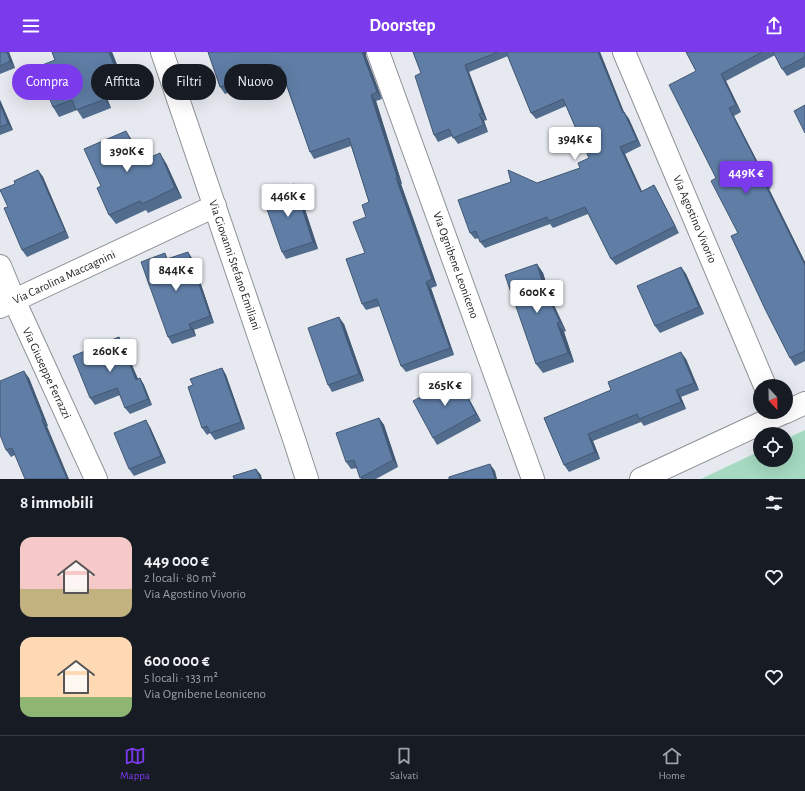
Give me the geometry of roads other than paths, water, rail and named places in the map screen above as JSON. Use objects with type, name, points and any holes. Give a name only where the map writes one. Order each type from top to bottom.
[{"type":"street","name":"Via Giovanni Stefano Emiliani","points":[[162,52],[307,479]]},
{"type":"street","name":"Via Ognibene Leoniceno","points":[[378,52],[534,479]]},
{"type":"street","name":"Via Agostino Vivorio","points":[[624,52],[762,379]]},
{"type":"street","name":"Via Carolina Maccagnini","points":[[7,303],[215,206]]},
{"type":"street","name":"Via Giuseppe Ferrazzi","points":[[0,266],[7,303],[96,479]]},
{"type":"street","points":[[793,408],[805,403]]},
{"type":"street","points":[[642,479],[768,419]]}]
